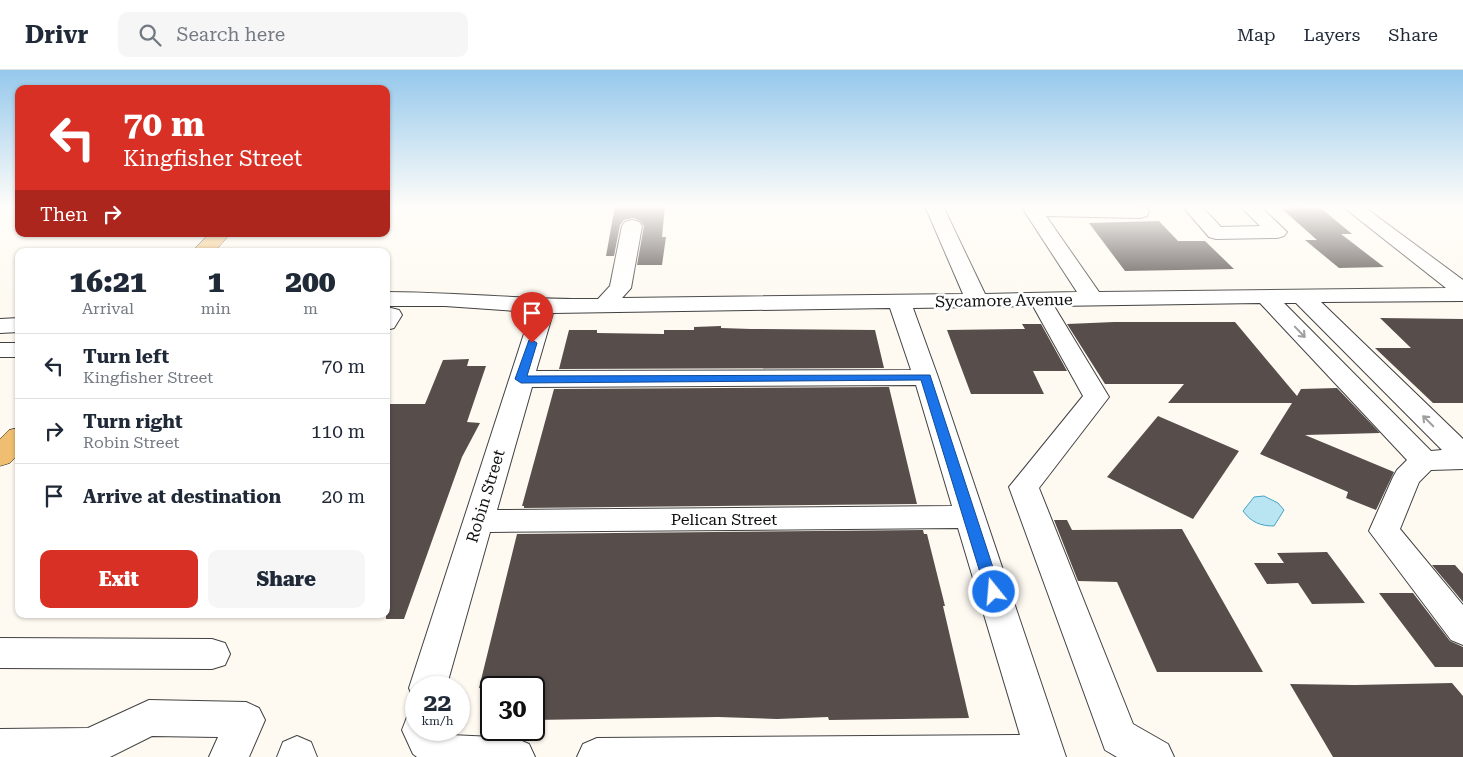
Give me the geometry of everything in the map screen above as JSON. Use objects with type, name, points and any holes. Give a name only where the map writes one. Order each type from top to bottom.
[{"type":"main road","points":[[206,248],[216,238]]},
{"type":"main road","points":[[0,456],[15,441]]},
{"type":"street","points":[[604,305],[620,288],[630,238]]},
{"type":"street","points":[[949,238],[977,300]]},
{"type":"street","points":[[1051,238],[1092,298]]},
{"type":"street","points":[[1394,238],[1463,290]]},
{"type":"street","name":"Sycamore Avenue","points":[[390,313],[490,311],[544,306],[1463,294]]},
{"type":"street","points":[[1266,297],[1424,461]]},
{"type":"street","points":[[1302,297],[1463,455]]},
{"type":"street","points":[[1040,300],[1096,397],[1024,487],[1119,737],[1154,757]]},
{"type":"street","points":[[596,757],[1045,756],[926,377],[899,301]]},
{"type":"street","name":"Robin Street","points":[[431,676],[544,306]]},
{"type":"street","points":[[0,326],[15,325]]},
{"type":"street","points":[[0,350],[15,350]]},
{"type":"street","points":[[521,379],[926,377]]},
{"type":"street","points":[[1463,460],[1424,461],[1407,477],[1384,531],[1463,630]]},
{"type":"street","name":"Pelican Street","points":[[478,521],[970,517]]},
{"type":"street","points":[[0,653],[212,654]]},
{"type":"street","points":[[0,748],[87,752],[149,718],[246,720],[229,757]]},
{"type":"street","points":[[428,741],[443,753],[515,757]]},
{"type":"water","points":[[1264,496],[1278,503],[1284,510],[1274,526],[1256,523],[1243,511],[1254,497]]},
{"type":"building","points":[[609,238],[617,238],[614,256],[606,256]]},
{"type":"building","points":[[642,238],[666,238],[662,265],[637,265]]},
{"type":"building","points":[[1100,238],[1175,238],[1178,241],[1205,241],[1234,269],[1125,271]]},
{"type":"building","points":[[1315,238],[1346,238],[1384,267],[1339,268],[1305,240],[1317,240]]},
{"type":"building","points":[[1380,318],[1463,319],[1463,403],[1433,403],[1375,348],[1411,348]]},
{"type":"building","points":[[1235,322],[1297,396],[1301,389],[1337,388],[1380,433],[1305,435],[1394,472],[1376,510],[1346,498],[1348,492],[1260,454],[1292,403],[1168,403],[1184,384],[1105,384],[1067,324]]},
{"type":"building","points":[[1022,324],[1041,324],[1067,371],[1033,371],[1044,394],[971,394],[947,330],[1025,329]]},
{"type":"building","points":[[721,326],[721,328],[751,329],[875,330],[884,368],[559,369],[569,330],[597,330],[597,333],[664,334],[664,330],[694,330],[694,327]]},
{"type":"building","points":[[469,359],[467,366],[486,366],[467,422],[480,423],[462,457],[404,619],[386,619],[390,618],[390,404],[425,404],[443,360]]},
{"type":"building","points":[[889,387],[917,504],[524,508],[522,506],[554,389]]},
{"type":"building","points":[[1158,416],[1239,451],[1193,519],[1107,477]]},
{"type":"building","points":[[1054,520],[1067,520],[1072,530],[1182,529],[1263,672],[1157,672],[1117,582],[1078,581]]},
{"type":"building","points":[[923,530],[924,534],[927,534],[945,606],[943,606],[969,718],[829,720],[828,717],[777,719],[718,717],[545,720],[545,676],[482,676],[517,534]]},
{"type":"building","points":[[1327,552],[1365,603],[1312,604],[1298,583],[1267,584],[1254,563],[1284,563],[1277,553]]},
{"type":"building","points":[[1432,565],[1455,565],[1463,574],[1463,602]]},
{"type":"building","points":[[1379,593],[1413,593],[1450,641],[1463,647],[1463,667],[1435,667]]},
{"type":"building","points":[[1452,683],[1463,696],[1463,757],[1333,757],[1290,684],[1355,685]]},
{"type":"route","points":[[532,343],[521,379],[926,377],[994,592]]}]
